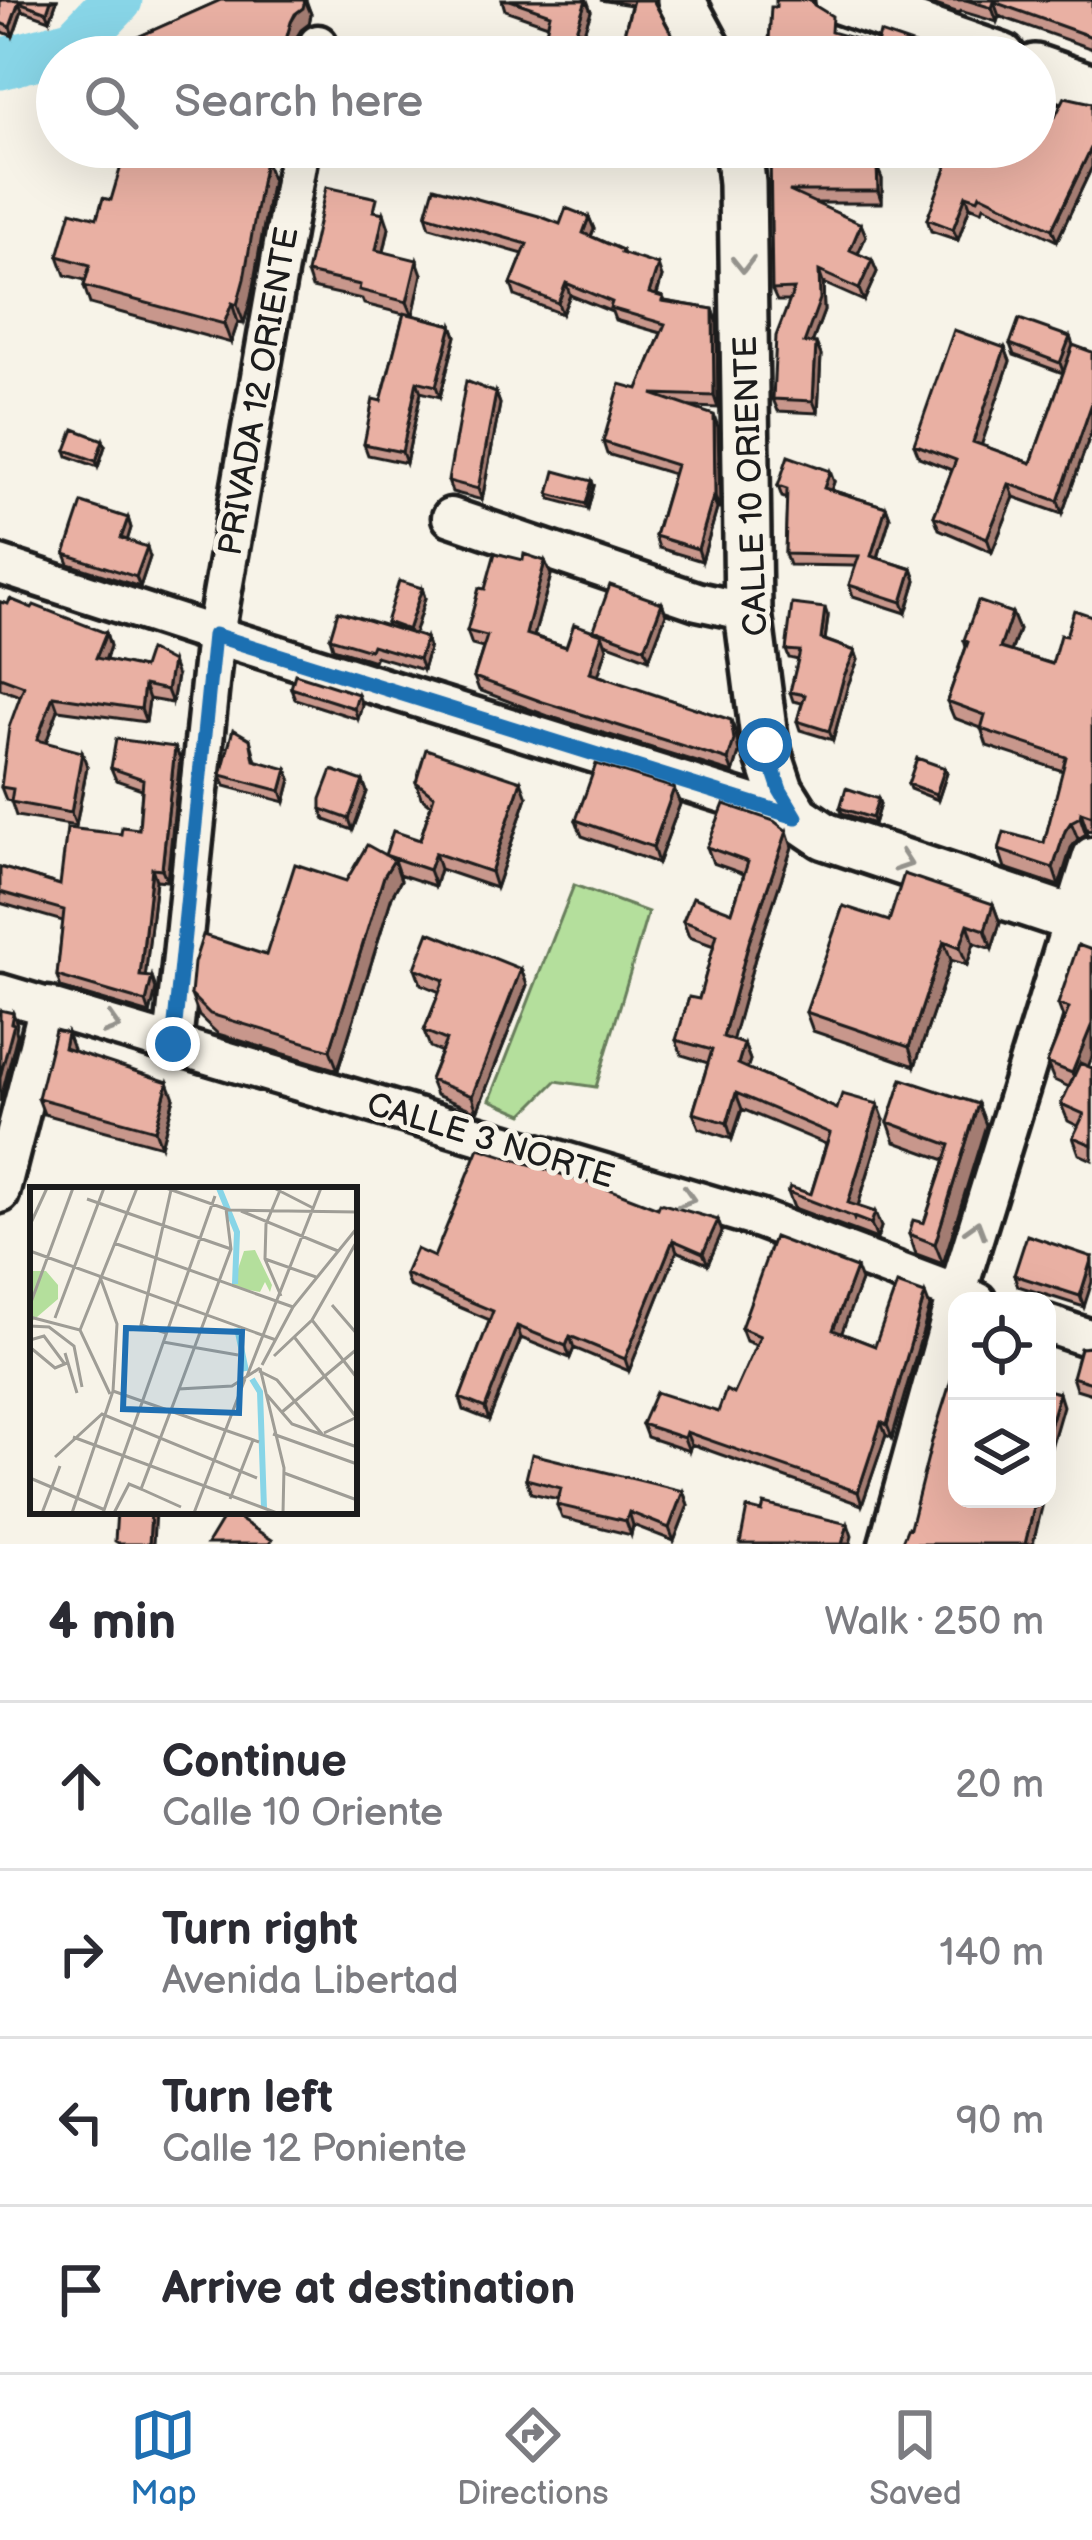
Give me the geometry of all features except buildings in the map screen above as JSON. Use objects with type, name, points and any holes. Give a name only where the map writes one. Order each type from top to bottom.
[{"type":"main road","points":[[681,0],[701,36]]},
{"type":"main road","points":[[839,0],[943,36]]},
{"type":"main road","points":[[1056,75],[1092,88]]},
{"type":"main road","name":"CALLE 10 ORIENTE","points":[[739,168],[748,613],[765,745],[780,790],[796,817]]},
{"type":"main road","points":[[796,817],[825,836],[1081,924]]},
{"type":"street","name":"PRIVADA 12 ORIENTE","points":[[173,1044],[214,635],[296,168]]},
{"type":"street","points":[[451,517],[697,601],[748,613]]},
{"type":"street","points":[[0,565],[796,817]]},
{"type":"street","points":[[969,1292],[1081,924],[1092,856]]},
{"type":"street","name":"CALLE 3 NORTE","points":[[0,992],[759,1219],[951,1292]]},
{"type":"street","points":[[0,1194],[48,1006]]},
{"type":"street","points":[[1056,1327],[1092,1339]]},
{"type":"street","points":[[888,1544],[948,1357]]},
{"type":"green space","points":[[574,885],[648,912],[596,1087],[556,1081],[523,1114],[490,1100]]},
{"type":"waterway","points":[[83,36],[117,0]]},
{"type":"waterway","points":[[0,64],[36,54]]},
{"type":"route","points":[[173,1044],[214,635],[796,817],[780,790],[765,745]]}]
